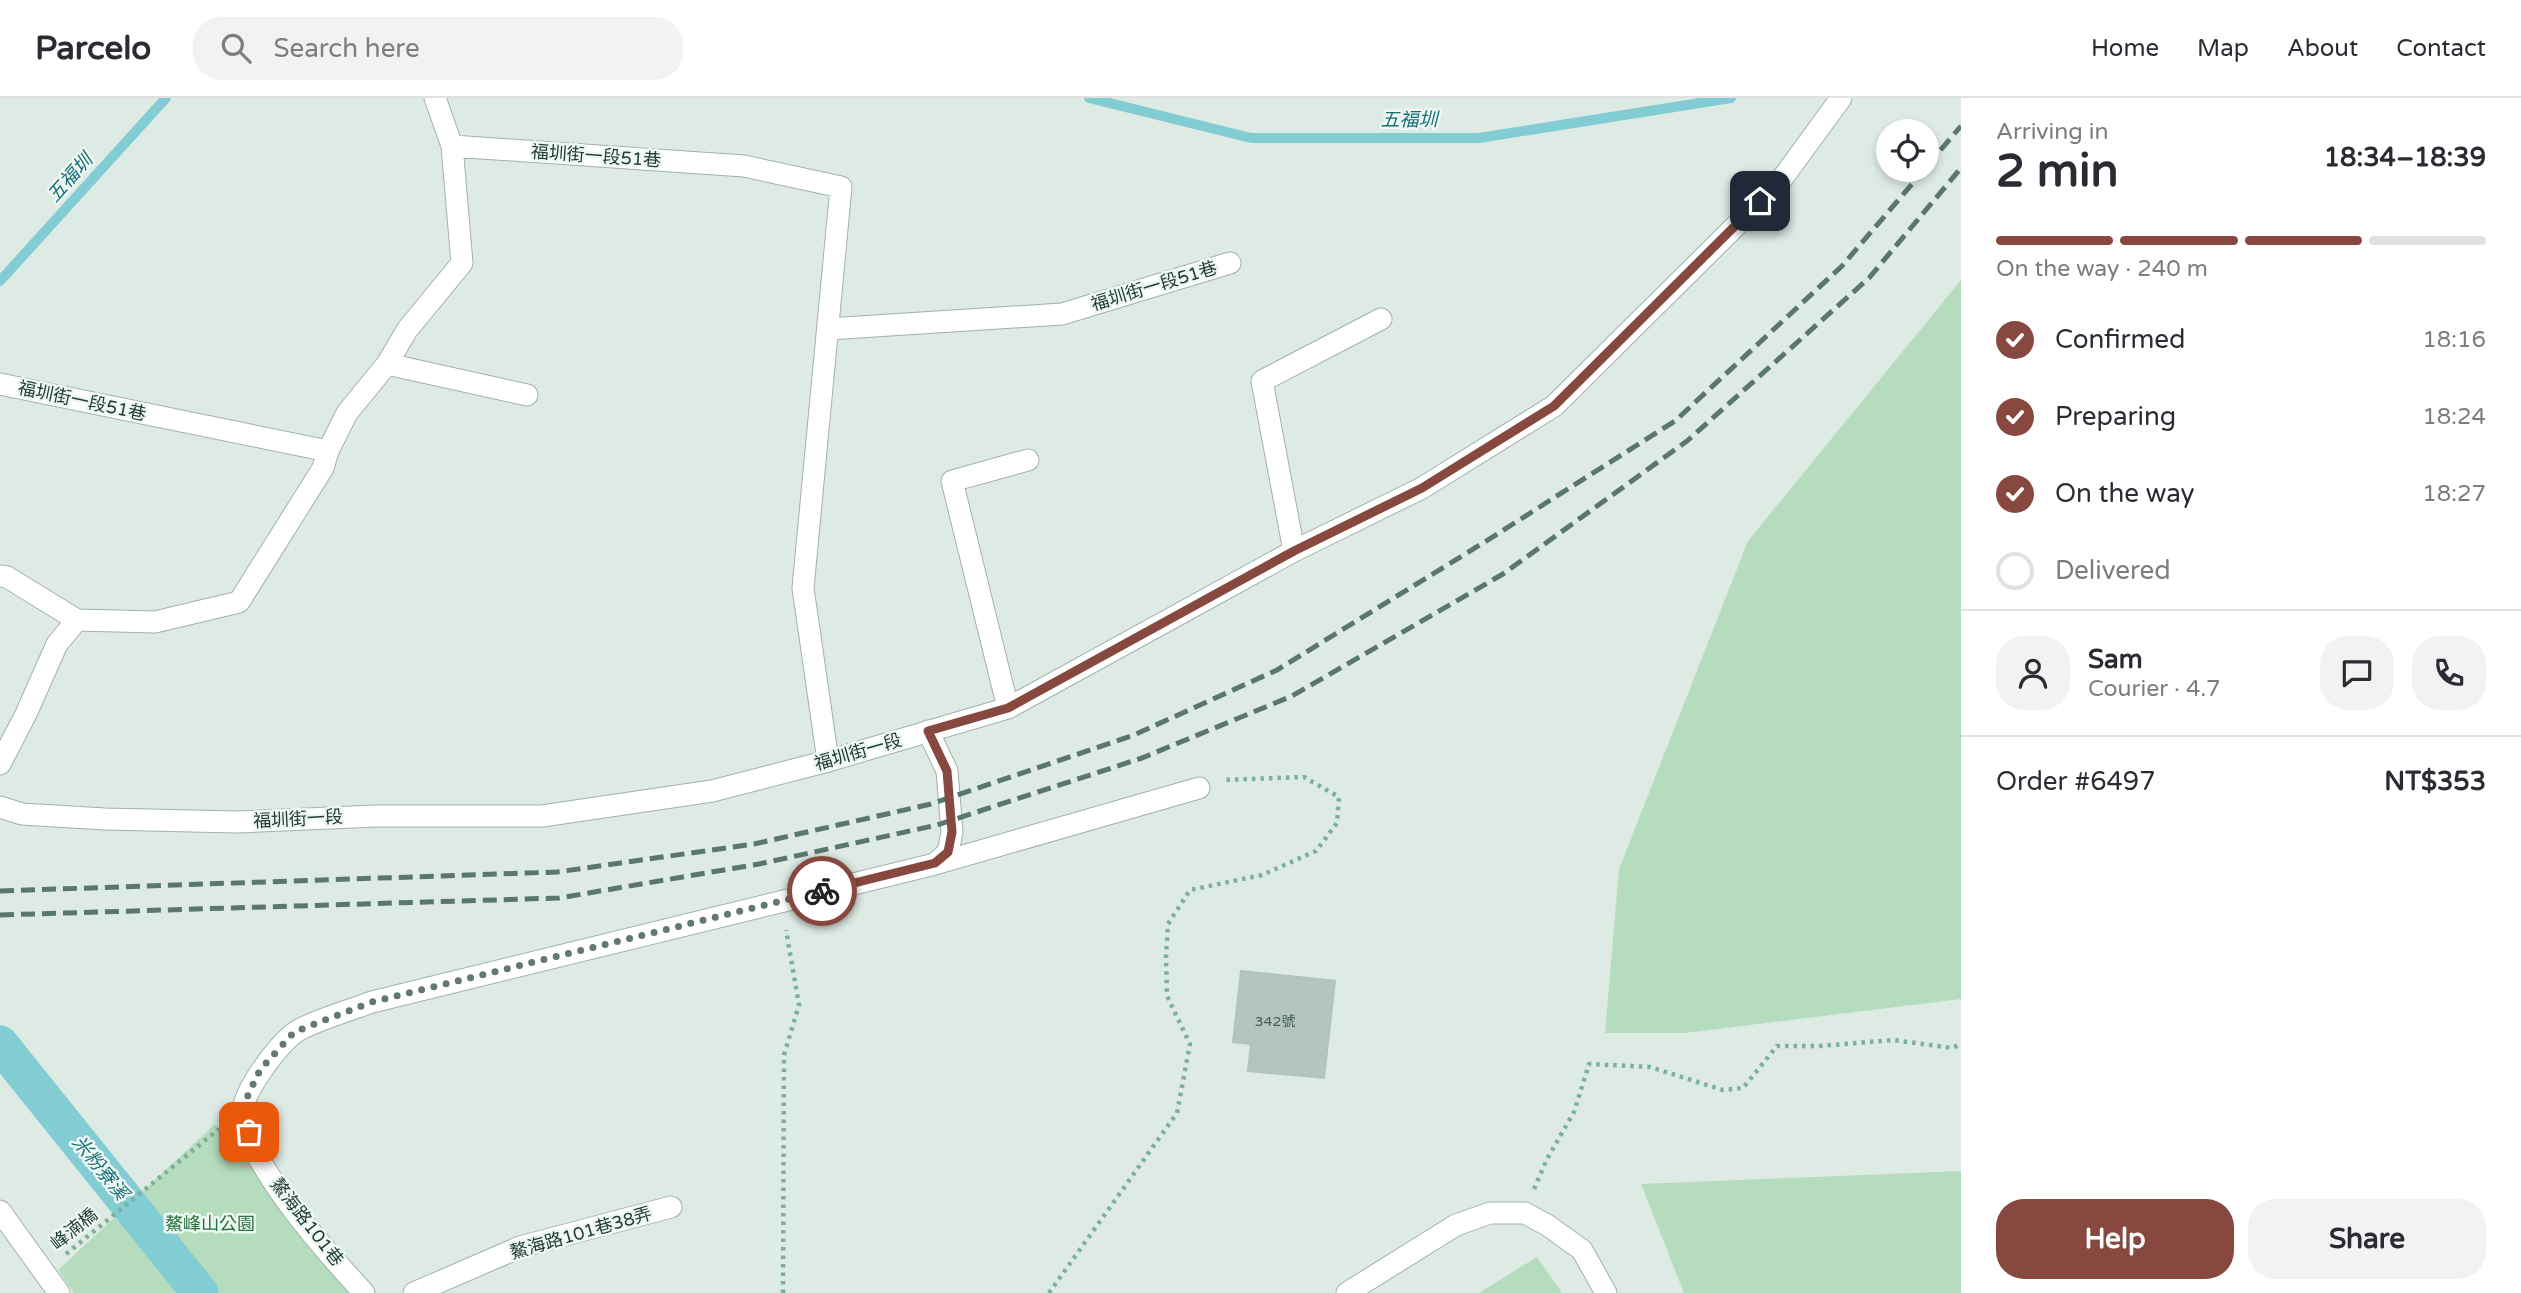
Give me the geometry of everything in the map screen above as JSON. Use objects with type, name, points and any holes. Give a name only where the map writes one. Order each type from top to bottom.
[{"type":"street","points":[[0,576],[7,577],[77,620],[155,622],[239,602],[323,468],[328,451],[347,413],[387,364],[407,330],[462,263],[451,144],[435,98]]},
{"type":"street","name":"福圳街一段","points":[[0,807],[22,814],[236,822],[376,816],[542,817],[712,791],[828,761],[1008,708],[1294,551],[1422,488],[1554,406],[1779,183],[1841,98]]},
{"type":"street","name":"福圳街一段51巷","points":[[451,144],[744,166],[841,187],[803,588],[828,761]]},
{"type":"street","name":"福圳街一段51巷","points":[[828,329],[1062,314],[1230,263]]},
{"type":"street","points":[[1294,551],[1262,382],[1381,319]]},
{"type":"street","points":[[387,364],[527,395]]},
{"type":"street","name":"福圳街一段51巷","points":[[0,384],[328,451]]},
{"type":"street","points":[[1008,708],[952,481],[1028,460]]},
{"type":"street","points":[[0,764],[57,644],[77,620]]},
{"type":"street","points":[[928,731],[947,771],[952,832],[948,852],[935,863]]},
{"type":"street","name":"鰲海路101巷","points":[[364,1293],[281,1194],[255,1152],[243,1112],[260,1070],[294,1032],[372,1002],[935,863],[1199,788]]},
{"type":"street","name":"鰲海路101巷38弄","points":[[414,1293],[520,1247],[671,1207]]},
{"type":"street","points":[[0,1211],[49,1285]]},
{"type":"street","points":[[1347,1293],[1456,1225],[1490,1213],[1525,1213],[1548,1225],[1582,1250],[1606,1293]]},
{"type":"path","points":[[1049,1293],[1177,1113],[1190,1044],[1167,996],[1168,924],[1190,890],[1262,874],[1316,851],[1337,823],[1339,797],[1304,777],[1227,779],[1199,788]]},
{"type":"path","points":[[781,901],[799,1005],[784,1055],[783,1293]]},
{"type":"path","points":[[1525,1213],[1547,1158],[1574,1112],[1589,1064],[1650,1067],[1723,1090],[1743,1088],[1777,1046],[1820,1046],[1892,1040],[1952,1048],[1961,1044]]},
{"type":"path","name":"峰湳橋","points":[[49,1285],[220,1128]]},
{"type":"green space","points":[[1961,280],[1961,999],[1685,1033],[1605,1033],[1619,869],[1748,541]]},
{"type":"green space","name":"鰲峰山公園","points":[[215,1124],[359,1293],[74,1293],[58,1270]]},
{"type":"green space","points":[[1961,1171],[1961,1293],[1684,1293],[1641,1184]]},
{"type":"green space","points":[[1537,1257],[1562,1293],[1479,1293]]},
{"type":"building","points":[[1241,971],[1335,981],[1324,1078],[1248,1071],[1251,1044],[1233,1042]]},
{"type":"waterway","name":"五福圳","points":[[0,281],[166,98]]},
{"type":"waterway","name":"五福圳","points":[[1089,98],[1251,138],[1479,138],[1731,98]]},
{"type":"waterway","name":"米粉寮溪","points":[[0,1044],[200,1293]]},
{"type":"railway","points":[[1939,152],[1961,126]]},
{"type":"railway","points":[[0,915],[559,898],[759,864],[937,825],[1142,758],[1292,696],[1503,574],[1687,441],[1869,278],[1961,168]]},
{"type":"railway","points":[[0,891],[557,872],[754,844],[931,804],[1134,735],[1277,670],[1675,421],[1842,266],[1914,182]]},
{"type":"way so far","points":[[249,1132],[243,1112],[248,1095],[260,1070],[294,1032],[372,1002],[822,891]]},
{"type":"route","points":[[822,891],[935,863],[948,852],[952,832],[947,771],[928,731],[1008,708],[1294,551],[1422,488],[1554,406],[1760,201]]}]
